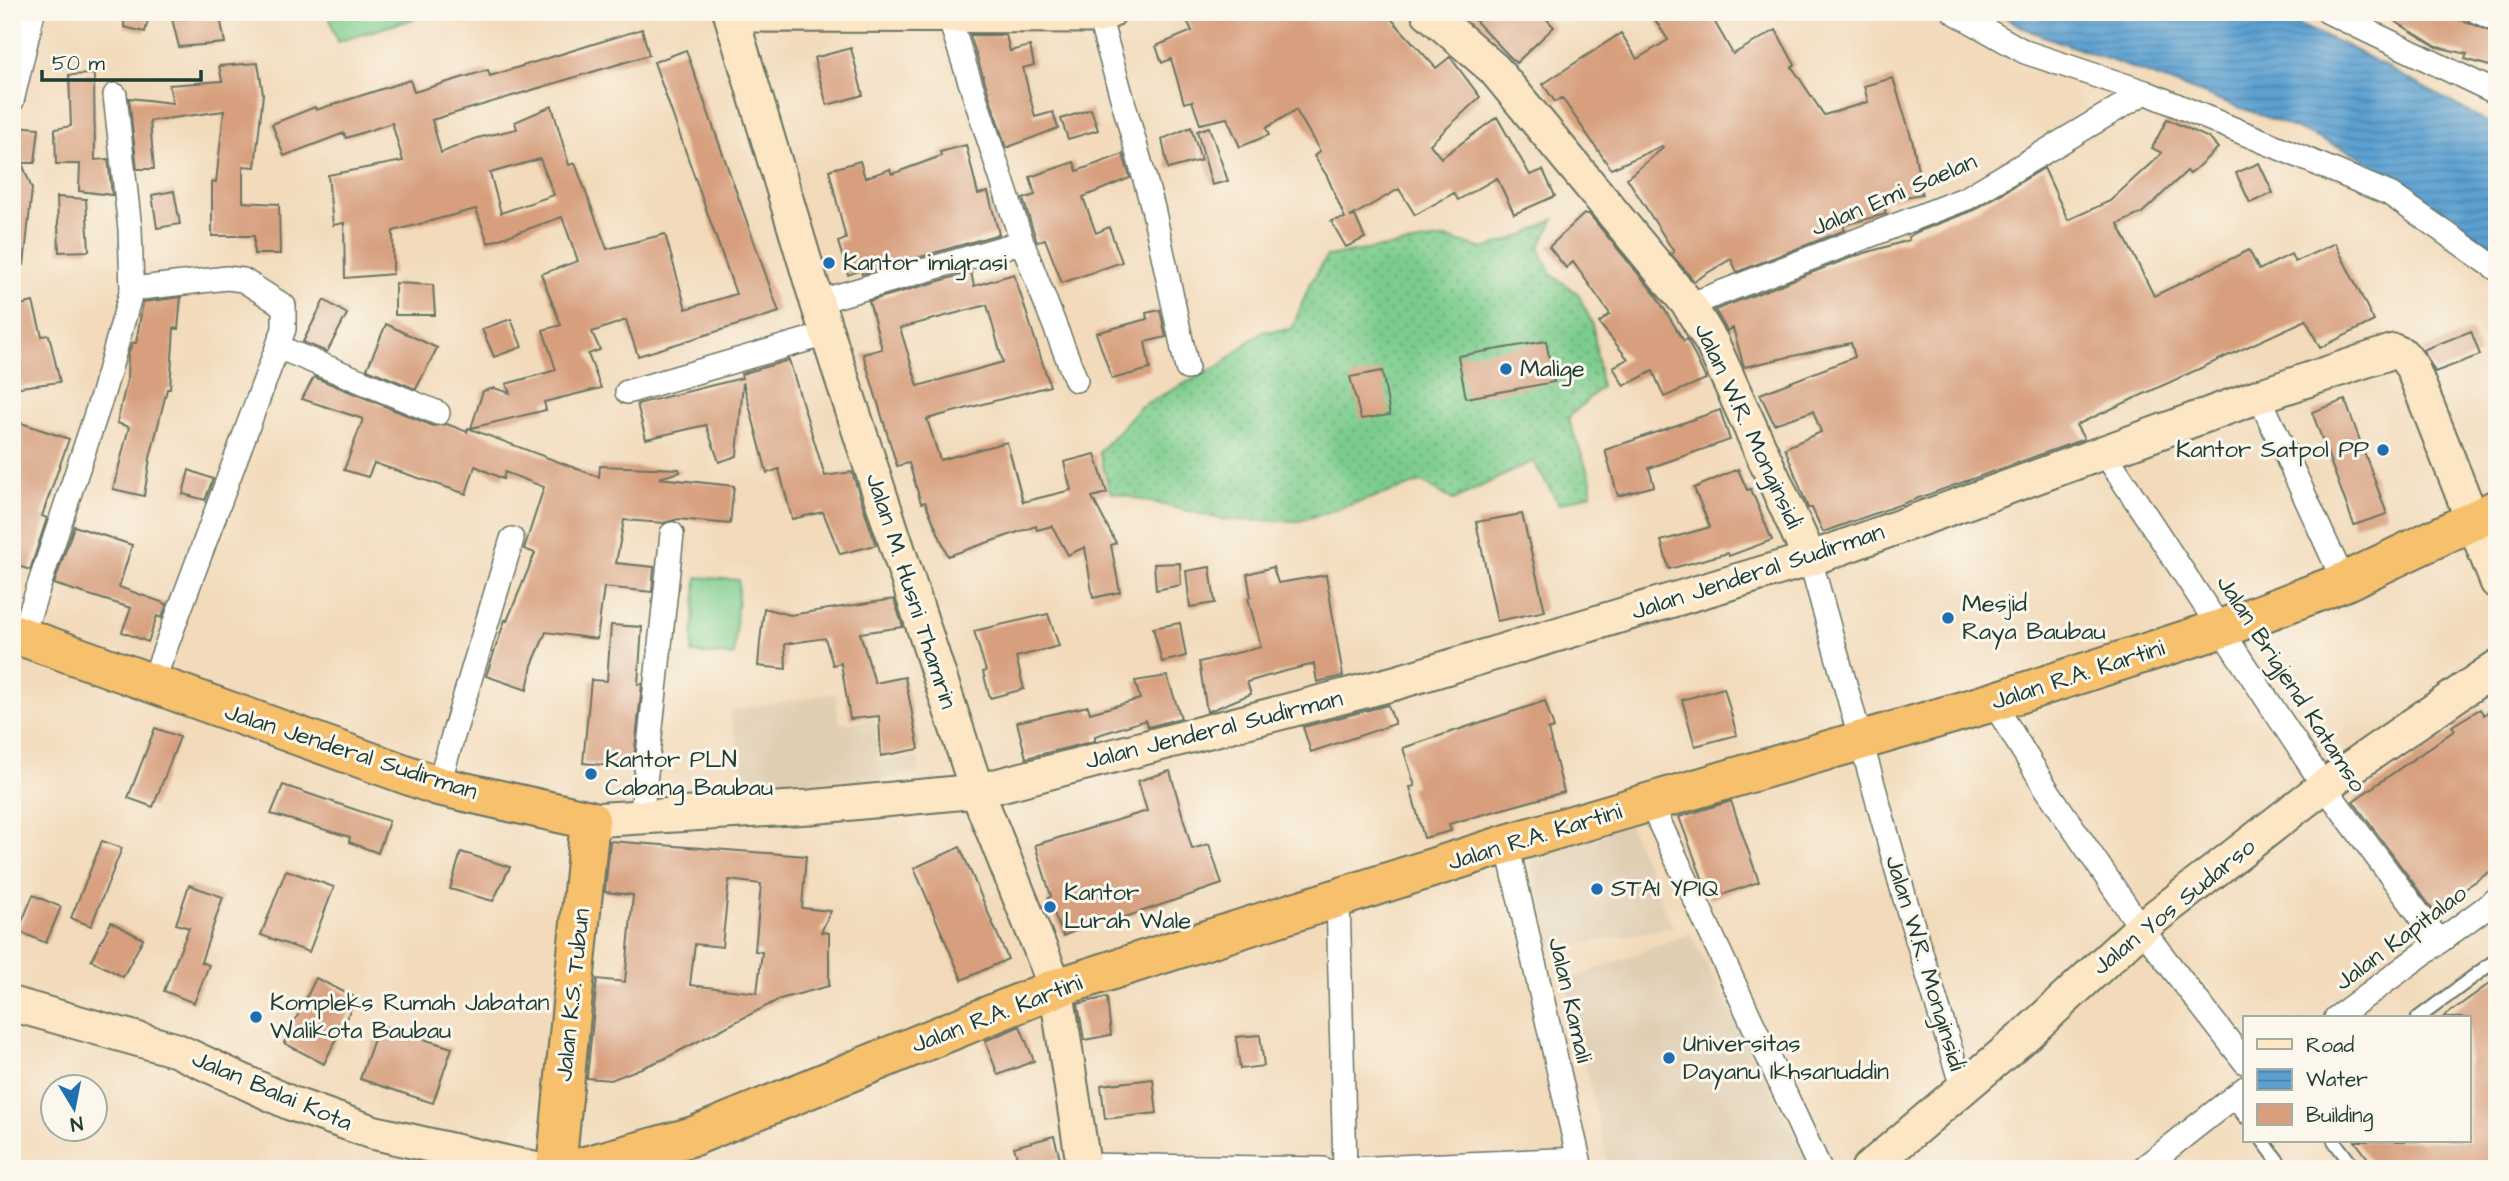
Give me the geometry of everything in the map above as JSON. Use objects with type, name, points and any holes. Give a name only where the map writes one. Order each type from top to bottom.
[{"type":"highway","name":"Jalan R.A. Kartini","points":[[574,1169],[694,1136],[1056,988],[1507,844],[1993,702],[2223,628],[2344,582],[2484,515]]},
{"type":"highway","name":"Jalan Jenderal Sudirman","points":[[17,635],[438,786],[590,820]]},
{"type":"highway","name":"Jalan K.S. Tubun","points":[[556,1169],[590,820]]},
{"type":"main road","name":"Jalan W.R. Monginsidi","points":[[1428,12],[1494,69],[1689,305],[1712,344],[1810,559]]},
{"type":"main road","points":[[731,13],[1104,14]]},
{"type":"main road","name":"Jalan M. Husni Thamrin","points":[[731,13],[827,334],[977,791],[1056,988],[1083,1167]]},
{"type":"main road","name":"Jalan Jenderal Sudirman","points":[[590,820],[641,820],[977,791],[1395,683],[1810,559],[2259,396],[2394,351],[2403,355],[2412,367],[2484,515]]},
{"type":"main road","points":[[2484,515],[2497,582]]},
{"type":"main road","name":"Jalan Yos Sudarso","points":[[1868,1169],[2029,1032],[2140,928],[2324,786],[2497,667]]},
{"type":"main road","name":"Jalan Balai Kota","points":[[12,1004],[176,1050],[290,1103],[372,1132],[534,1169]]},
{"type":"street","points":[[12,101],[33,12]]},
{"type":"street","points":[[1954,12],[2025,52],[2145,92],[2390,194],[2497,269]]},
{"type":"street","points":[[2328,12],[2497,93]]},
{"type":"street","points":[[2478,12],[2497,20]]},
{"type":"street","points":[[948,14],[1022,242],[1076,380]]},
{"type":"street","points":[[1104,14],[1153,208],[1187,368]]},
{"type":"street","name":"Jalan Emi Saelan","points":[[1689,305],[1967,198],[2145,92]]},
{"type":"street","points":[[17,635],[103,393],[132,289],[130,229],[115,95]]},
{"type":"street","points":[[817,302],[1022,242]]},
{"type":"street","points":[[132,289],[227,278],[253,283],[285,309],[284,329],[278,347],[152,684]]},
{"type":"street","points":[[627,392],[827,334]]},
{"type":"street","points":[[278,347],[438,413]]},
{"type":"street","points":[[2259,396],[2344,582]]},
{"type":"street","name":"Jalan Brigjend Katamso","points":[[2104,452],[2223,628],[2324,786],[2439,941]]},
{"type":"street","points":[[641,820],[672,534]]},
{"type":"street","points":[[438,786],[512,539]]},
{"type":"street","name":"Jalan W.R. Monginsidi","points":[[1810,559],[1907,906],[1962,1087]]},
{"type":"street","points":[[1993,702],[2046,788],[2140,928],[2243,1059]]},
{"type":"street","points":[[1650,802],[1820,1169]]},
{"type":"street","name":"Jalan Kamali","points":[[1507,844],[1580,1164]]},
{"type":"street","points":[[1338,897],[1345,1169]]},
{"type":"street","name":"Jalan Kapitalao","points":[[2339,1016],[2497,900]]},
{"type":"street","points":[[2142,1169],[2240,1101]]},
{"type":"street","points":[[1351,1169],[1580,1164]]},
{"type":"street","points":[[1083,1167],[1323,1169]]},
{"type":"lane","points":[[2421,1016],[2497,959]]},
{"type":"lane","points":[[2264,1142],[2284,1169]]},
{"type":"lane","points":[[2335,1142],[2355,1169]]},
{"type":"shaded area","points":[[836,693],[839,724],[875,719],[878,761],[918,758],[920,773],[749,800],[730,711]]},
{"type":"shaded area","name":"STAI YPIQ","points":[[1627,821],[1673,927],[1552,950],[1528,850]]},
{"type":"shaded area","name":"Universitas Dayanu Ikhsanuddin","points":[[1690,933],[1795,1135],[1809,1169],[1609,1169],[1566,981]]},
{"type":"green space","points":[[328,12],[436,12],[337,42]]},
{"type":"green space","points":[[1554,219],[1539,248],[1551,274],[1578,294],[1593,325],[1601,387],[1568,418],[1591,480],[1591,494],[1559,504],[1533,461],[1453,500],[1422,482],[1299,521],[1225,520],[1110,492],[1099,452],[1141,406],[1219,366],[1261,332],[1292,329],[1309,286],[1327,256],[1446,238],[1484,249],[1525,235]]},
{"type":"green space","points":[[697,577],[739,580],[734,656],[692,653]]},
{"type":"water","points":[[1995,12],[2269,12],[2347,46],[2497,127],[2497,260],[2410,189],[2354,153],[2274,120],[2030,31]]},
{"type":"building","points":[[124,12],[150,12],[145,32],[124,27]]},
{"type":"building","points":[[1183,12],[1385,12],[1436,68],[1450,57],[1480,97],[1430,144],[1441,158],[1497,117],[1530,175],[1543,170],[1555,196],[1514,214],[1497,178],[1458,200],[1454,193],[1415,215],[1399,189],[1350,217],[1355,216],[1365,238],[1346,247],[1331,221],[1345,218],[1327,176],[1314,156],[1320,151],[1296,110],[1266,128],[1269,135],[1240,147],[1227,118],[1200,124],[1192,101],[1184,103],[1171,59],[1162,63],[1156,46],[1192,31]]},
{"type":"building","points":[[1467,12],[1540,12],[1554,27],[1516,63]]},
{"type":"building","points":[[1650,12],[1709,12],[1733,54],[1776,30],[1795,65],[1792,67],[1824,115],[1868,102],[1864,86],[1893,78],[1913,143],[1922,194],[1883,201],[1886,214],[1843,225],[1845,230],[1737,272],[1731,259],[1694,281],[1671,254],[1674,252],[1627,178],[1663,148],[1662,146],[1611,169],[1562,98],[1555,102],[1543,84],[1621,33],[1637,59],[1668,40]]},
{"type":"building","points":[[2380,12],[2446,12],[2445,16],[2497,34],[2497,57],[2493,67],[2465,59],[2467,54],[2437,47]]},
{"type":"building","points":[[220,17],[225,43],[179,47],[172,19]]},
{"type":"building","points":[[642,29],[649,55],[432,120],[441,153],[477,138],[517,129],[515,122],[552,106],[569,165],[575,163],[607,249],[665,234],[686,309],[736,294],[654,62],[686,50],[779,312],[638,356],[626,320],[592,332],[600,350],[588,354],[601,388],[544,402],[546,410],[471,428],[483,391],[494,388],[510,393],[506,384],[556,370],[543,330],[561,325],[541,274],[578,261],[562,217],[488,243],[476,209],[393,231],[393,274],[345,278],[344,223],[333,225],[328,175],[403,161],[392,123],[346,138],[344,133],[284,156],[272,124],[315,107],[316,110],[410,80],[414,92],[488,70],[490,76]],"holes":[[[540,159],[554,195],[501,213],[490,173]]]},
{"type":"building","points":[[970,35],[1006,35],[1010,51],[1030,46],[1034,65],[1023,68],[1035,117],[1053,112],[1058,128],[1006,148]]},
{"type":"building","points":[[851,48],[863,95],[827,105],[814,58]]},
{"type":"building","points":[[258,63],[263,94],[255,167],[243,166],[243,202],[279,204],[280,254],[254,254],[254,236],[212,236],[212,182],[216,182],[224,111],[150,121],[154,169],[137,169],[129,98],[173,103],[169,85],[222,81],[219,66]]},
{"type":"building","points":[[94,74],[95,160],[108,159],[112,195],[79,191],[80,164],[56,164],[55,129],[71,126],[69,75]]},
{"type":"building","points":[[1091,109],[1098,130],[1068,139],[1061,119]]},
{"type":"building","points":[[2167,119],[2209,138],[2218,148],[2190,174],[2187,171],[2142,213],[2118,224],[2154,296],[2249,250],[2259,270],[2291,254],[2295,262],[2335,243],[2374,321],[2320,348],[2306,320],[2076,425],[2084,439],[1823,532],[1812,508],[1808,508],[1785,448],[1821,432],[1813,411],[1774,424],[1760,394],[1855,357],[1851,343],[1744,367],[1733,328],[1727,331],[1715,310],[1855,256],[1909,240],[1908,237],[1917,232],[1974,210],[2044,168],[2068,220],[2110,201],[2162,153],[2152,148]]},
{"type":"building","points":[[12,126],[39,128],[35,163],[22,163],[32,189],[24,265],[12,264]]},
{"type":"building","points":[[1191,127],[1201,160],[1168,169],[1162,139]]},
{"type":"building","points":[[1209,127],[1228,181],[1212,185],[1197,131]]},
{"type":"building","points":[[966,145],[978,194],[988,192],[999,234],[862,274],[861,270],[848,275],[838,242],[846,239],[829,170],[860,161],[865,178],[890,169],[892,174],[941,156],[940,152]]},
{"type":"building","points":[[1123,154],[1130,178],[1083,197],[1096,233],[1109,227],[1122,262],[1062,283],[1045,239],[1037,242],[1023,199],[1035,195],[1030,177],[1074,162],[1077,171]]},
{"type":"building","points":[[2259,163],[2273,193],[2250,203],[2236,173]]},
{"type":"building","points":[[174,191],[180,224],[157,228],[152,195]]},
{"type":"building","points":[[57,197],[86,199],[89,251],[59,252]]},
{"type":"building","points":[[1584,214],[1589,214],[1655,294],[1684,341],[1687,339],[1706,379],[1664,397],[1653,371],[1624,386],[1613,367],[1628,359],[1599,323],[1610,314],[1573,262],[1566,268],[1549,247]]},
{"type":"building","points":[[971,272],[974,286],[1014,274],[1050,386],[927,419],[940,460],[1007,442],[1023,502],[1071,490],[1064,462],[1095,454],[1107,493],[1092,497],[1116,543],[1111,545],[1120,592],[1093,598],[1085,547],[1068,555],[1052,526],[1037,530],[1036,526],[948,556],[925,502],[921,503],[909,463],[897,466],[863,354],[882,349],[869,301]],"holes":[[[987,305],[1003,362],[918,386],[900,328]]]},
{"type":"building","points":[[395,283],[433,285],[435,315],[395,315]]},
{"type":"building","points":[[181,297],[178,329],[174,328],[170,389],[167,389],[150,458],[144,496],[113,489],[129,427],[117,423],[127,380],[128,355],[132,343],[136,343],[143,302]]},
{"type":"building","points":[[324,300],[347,314],[327,352],[303,342]]},
{"type":"building","points":[[33,302],[42,336],[49,335],[60,382],[12,388],[12,307]]},
{"type":"building","points":[[1160,310],[1166,337],[1145,342],[1150,369],[1112,379],[1096,333],[1147,319],[1146,313]]},
{"type":"building","points":[[511,319],[522,347],[494,357],[482,329]]},
{"type":"building","points":[[386,324],[437,348],[416,389],[367,369]]},
{"type":"building","points":[[2471,331],[2480,355],[2435,372],[2423,350]]},
{"type":"building","name":"Malige","points":[[1546,341],[1554,382],[1466,398],[1458,356]]},
{"type":"building","points":[[789,360],[825,476],[852,472],[876,545],[840,554],[823,512],[792,519],[779,469],[767,473],[743,382],[737,456],[719,462],[706,425],[646,439],[637,404],[742,378],[741,374]]},
{"type":"building","points":[[1382,371],[1390,415],[1361,419],[1350,377]]},
{"type":"building","points":[[314,377],[433,426],[447,424],[467,432],[468,428],[599,477],[600,466],[679,469],[680,472],[659,478],[734,486],[730,524],[678,519],[664,523],[624,520],[616,563],[654,567],[652,592],[604,587],[597,639],[546,632],[532,665],[527,690],[486,676],[505,620],[507,621],[535,553],[524,549],[544,487],[505,472],[503,479],[475,466],[466,494],[374,463],[368,477],[344,470],[363,419],[302,399]]},
{"type":"building","points":[[2345,400],[2387,514],[2354,525],[2312,412]]},
{"type":"building","points":[[1720,410],[1730,440],[1649,468],[1654,486],[1618,496],[1605,450]]},
{"type":"building","points":[[12,420],[69,439],[42,516],[47,518],[30,570],[12,564]]},
{"type":"building","points":[[1738,469],[1747,490],[1751,489],[1772,540],[1729,556],[1728,553],[1669,569],[1661,541],[1710,527],[1694,488]]},
{"type":"building","points":[[189,470],[213,479],[205,500],[183,494]]},
{"type":"building","points":[[1522,514],[1545,611],[1497,621],[1476,522]]},
{"type":"building","points":[[74,526],[132,545],[119,587],[167,604],[162,618],[157,616],[148,642],[122,632],[131,608],[54,584]]},
{"type":"building","points":[[1180,563],[1181,585],[1156,590],[1154,564]]},
{"type":"building","points":[[1210,567],[1215,603],[1190,607],[1186,571]]},
{"type":"building","points":[[1273,567],[1278,583],[1326,575],[1343,676],[1317,682],[1314,664],[1282,672],[1247,682],[1251,694],[1207,712],[1199,662],[1261,647],[1248,598],[1251,597],[1247,574]]},
{"type":"building","points":[[894,599],[903,627],[860,633],[875,683],[905,677],[919,749],[881,756],[879,716],[850,719],[841,663],[833,665],[825,638],[785,644],[786,669],[758,666],[764,608],[790,615]]},
{"type":"building","points":[[1048,614],[1059,646],[1016,657],[1024,689],[990,698],[983,672],[986,671],[974,631]]},
{"type":"building","points":[[1180,623],[1186,656],[1162,662],[1153,628]]},
{"type":"building","points":[[611,625],[642,627],[638,684],[642,684],[633,768],[583,763],[591,680],[607,681]]},
{"type":"building","points":[[1167,676],[1181,718],[1148,727],[1146,720],[1095,736],[1095,741],[1026,758],[1017,722],[1088,706],[1090,713],[1140,699],[1135,681]]},
{"type":"building","points":[[1724,688],[1737,735],[1695,746],[1682,700]]},
{"type":"building","points":[[1545,701],[1554,728],[1548,730],[1564,792],[1449,824],[1451,831],[1424,838],[1410,787],[1415,786],[1403,748]]},
{"type":"building","points":[[1388,705],[1395,724],[1311,752],[1303,727]]},
{"type":"building","points":[[2497,705],[2497,867],[2433,910],[2353,801],[2455,730],[2452,726],[2480,709],[2484,715]]},
{"type":"building","points":[[155,728],[180,737],[153,807],[128,798]]},
{"type":"building","points":[[1170,771],[1192,849],[1209,844],[1222,884],[1108,923],[1106,918],[1063,936],[1048,898],[1051,896],[1035,845],[1147,811],[1138,781]]},
{"type":"building","points":[[283,785],[389,821],[378,853],[349,842],[350,837],[271,814]]},
{"type":"building","points":[[1731,801],[1759,882],[1710,899],[1679,817]]},
{"type":"building","points":[[102,841],[122,848],[91,926],[71,918]]},
{"type":"building","points":[[610,841],[806,856],[802,908],[831,911],[821,932],[829,933],[829,986],[780,999],[664,1059],[611,1080],[587,1078],[597,979],[625,982],[633,895],[605,892]],"holes":[[[729,880],[761,884],[755,951],[762,952],[757,993],[690,985],[695,944],[722,947]]]},
{"type":"building","points":[[960,847],[1008,959],[962,980],[914,868]]},
{"type":"building","points":[[461,852],[510,867],[493,901],[450,889]]},
{"type":"building","points":[[286,870],[334,887],[309,952],[261,935]]},
{"type":"building","points":[[189,885],[223,897],[201,962],[209,965],[194,1003],[164,991],[189,928],[176,924]]},
{"type":"building","points":[[33,895],[61,907],[46,943],[18,931]]},
{"type":"building","points":[[111,922],[143,939],[123,977],[91,960]]},
{"type":"building","points":[[316,978],[356,998],[324,1064],[284,1043]]},
{"type":"building","points":[[2497,978],[2497,1169],[2376,1169],[2356,1142],[2470,1142],[2470,1016],[2445,1016]]},
{"type":"building","points":[[1107,997],[1111,1035],[1084,1040],[1078,1004]]},
{"type":"building","points":[[379,1025],[452,1048],[433,1103],[360,1079]]},
{"type":"building","points":[[1020,1026],[1034,1061],[998,1075],[985,1041]]},
{"type":"building","points":[[1260,1035],[1264,1066],[1240,1069],[1236,1037]]},
{"type":"building","points":[[1153,1079],[1157,1113],[1105,1119],[1101,1085]]},
{"type":"building","points":[[1054,1136],[1060,1159],[1020,1169],[1014,1147]]},
{"type":"place","name":"Kantor imigrasi","points":[[829,263]]},
{"type":"place","name":"Malige","points":[[1506,369]]},
{"type":"place","name":"Kantor Satpol PP","points":[[2383,450]]},
{"type":"place","name":"Mesjid Raya Baubau","points":[[1948,618]]},
{"type":"place","name":"Kantor PLN Cabang Baubau","points":[[591,774]]},
{"type":"place","name":"STAI YPIQ","points":[[1597,889]]},
{"type":"place","name":"Kantor Lurah Wale","points":[[1050,907]]},
{"type":"place","name":"Kompleks Rumah Jabatan Walikota Baubau","points":[[256,1017]]},
{"type":"place","name":"Universitas Dayanu Ikhsanuddin","points":[[1669,1058]]}]
